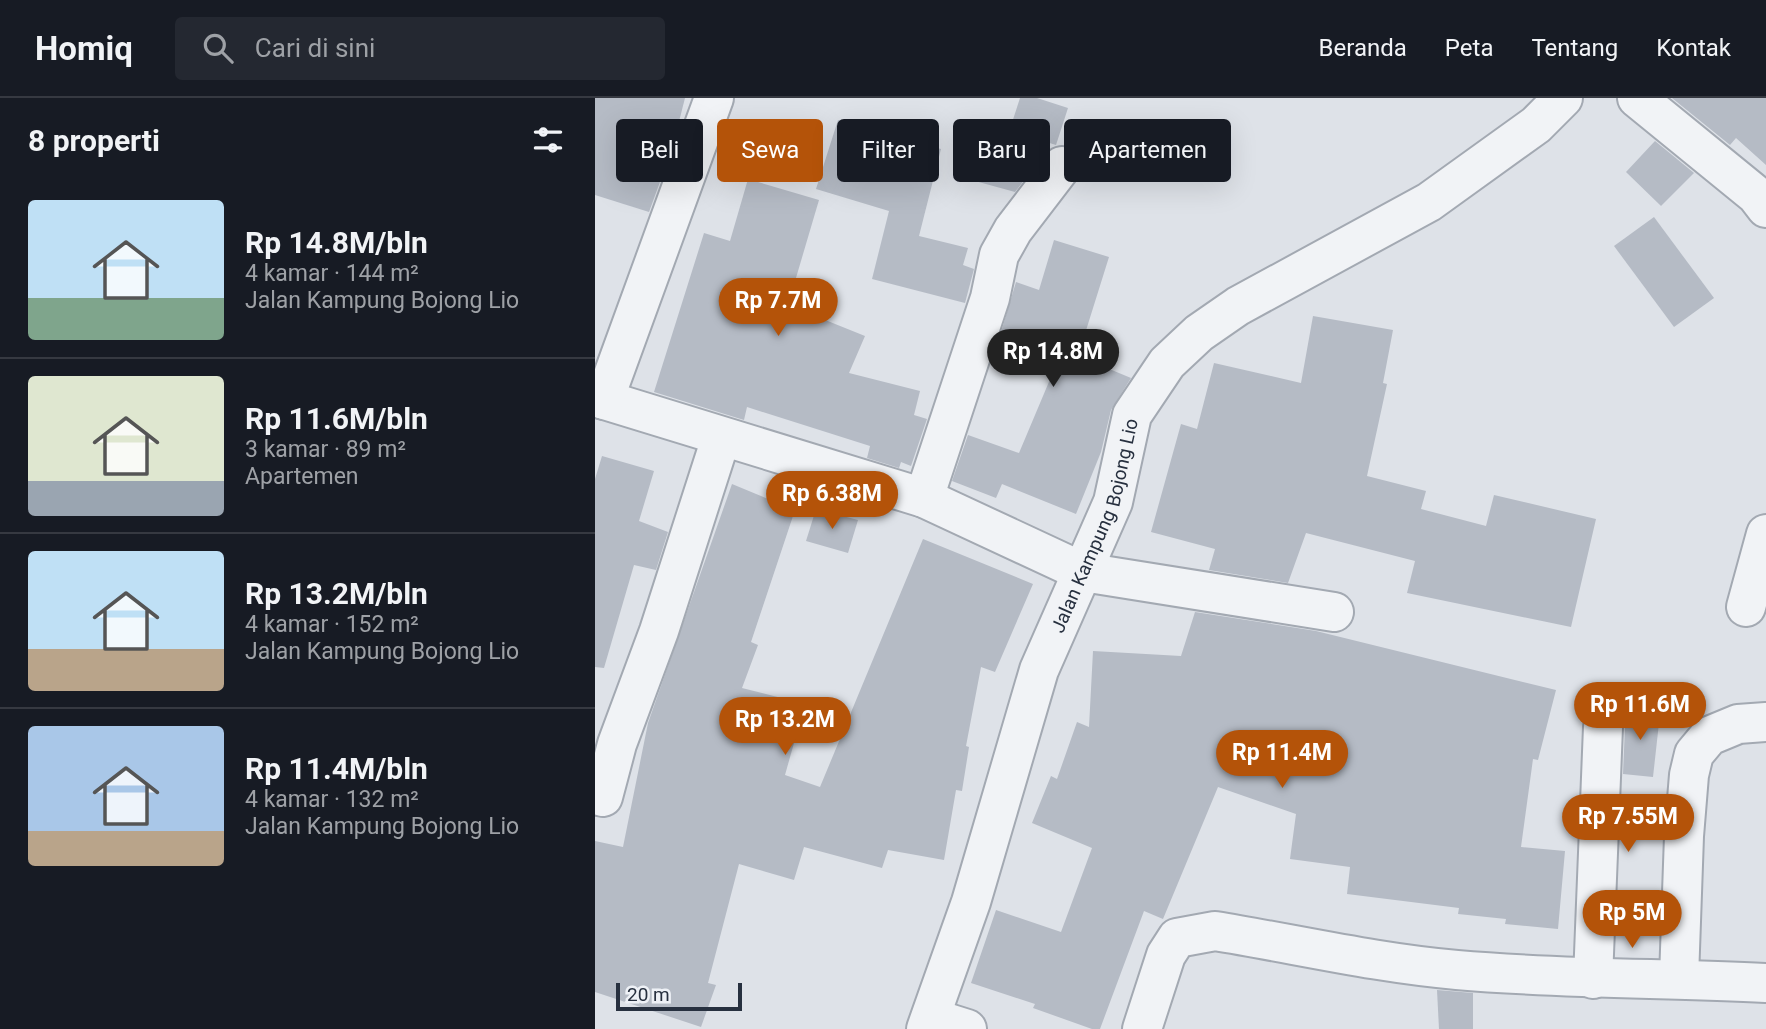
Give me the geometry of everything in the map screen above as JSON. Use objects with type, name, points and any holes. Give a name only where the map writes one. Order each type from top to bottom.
[{"type":"street","points":[[715,98],[599,398],[721,438],[924,498],[1083,572],[1334,612]]},
{"type":"street","name":"Jalan Kampung Bojong Lio","points":[[929,1023],[983,864],[1039,670],[1113,502],[1132,415],[1167,363],[1199,333],[1238,306],[1429,202],[1536,125],[1563,98]]},
{"type":"street","points":[[1637,98],[1756,195],[1766,208]]},
{"type":"street","points":[[924,498],[990,298],[999,255],[1013,230],[1062,166]]},
{"type":"street","points":[[595,795],[603,797],[617,744],[659,631],[721,438]]},
{"type":"street","points":[[1746,607],[1766,534]]},
{"type":"street","points":[[1666,979],[1689,775],[1694,754],[1709,736],[1738,724],[1766,722]]},
{"type":"street","points":[[1602,980],[1603,726]]},
{"type":"street","points":[[1142,1029],[1166,955],[1177,938],[1215,931],[1454,970],[1602,980],[1666,979],[1766,983]]},
{"type":"street","points":[[929,1023],[967,1029]]},
{"type":"building","points":[[595,98],[685,98],[680,119],[616,119],[616,182],[660,182],[649,212],[595,195]]},
{"type":"building","points":[[1020,98],[1037,98],[1068,108],[1056,145],[1050,143],[1050,119],[1013,119]]},
{"type":"building","points":[[1672,98],[1766,98],[1766,165],[1736,138],[1730,145]]},
{"type":"building","points":[[837,123],[837,182],[933,182],[919,236],[968,248],[963,265],[974,269],[965,303],[872,279],[889,211],[816,189],[818,182],[823,182],[823,167]]},
{"type":"building","points":[[1655,141],[1694,173],[1661,206],[1626,172]]},
{"type":"building","points":[[747,182],[758,182],[819,200],[788,305],[865,336],[849,373],[920,391],[914,415],[927,419],[911,466],[901,462],[899,468],[867,458],[870,446],[747,407],[744,420],[654,392],[704,233],[730,241]]},
{"type":"building","points":[[979,182],[1023,182],[1015,192]]},
{"type":"building","points":[[1654,217],[1714,298],[1674,327],[1614,246]]},
{"type":"building","points":[[1054,240],[1109,257],[1078,356],[1131,378],[1111,410],[1101,452],[1076,514],[1002,484],[996,498],[952,481],[968,435],[1019,453],[1059,358],[999,339],[1016,282],[1039,290]]},
{"type":"building","points":[[1313,316],[1393,330],[1383,383],[1387,384],[1367,476],[1426,491],[1421,509],[1486,526],[1494,495],[1596,519],[1571,627],[1407,593],[1415,561],[1306,533],[1288,583],[1209,570],[1215,549],[1151,532],[1181,424],[1197,429],[1214,363],[1301,383]]},
{"type":"building","points":[[602,456],[654,471],[639,521],[668,532],[656,570],[634,565],[604,668],[595,667],[595,479]]},
{"type":"building","points":[[732,484],[795,510],[751,642],[758,645],[742,688],[805,704],[785,775],[820,787],[923,539],[1033,584],[995,672],[981,667],[966,746],[969,747],[962,791],[956,790],[944,860],[888,850],[882,868],[804,847],[794,880],[739,864],[708,983],[716,985],[701,1027],[595,992],[595,841],[623,847],[648,723]]},
{"type":"building","points":[[816,509],[858,520],[848,553],[806,541]]},
{"type":"building","points":[[1195,612],[1316,631],[1556,690],[1538,760],[1533,759],[1521,847],[1565,851],[1558,929],[1505,924],[1506,919],[1458,914],[1459,908],[1347,894],[1350,867],[1290,859],[1296,814],[1218,787],[1163,919],[1144,911],[1100,1029],[1092,1029],[1033,1008],[1035,1004],[971,983],[996,910],[1061,932],[1092,848],[1032,823],[1051,776],[1057,779],[1077,722],[1089,727],[1093,651],[1181,656]]},
{"type":"building","points":[[1616,710],[1660,714],[1653,777],[1623,774],[1625,727]]},
{"type":"building","points":[[1437,990],[1473,993],[1473,1029],[1439,1029]]}]
